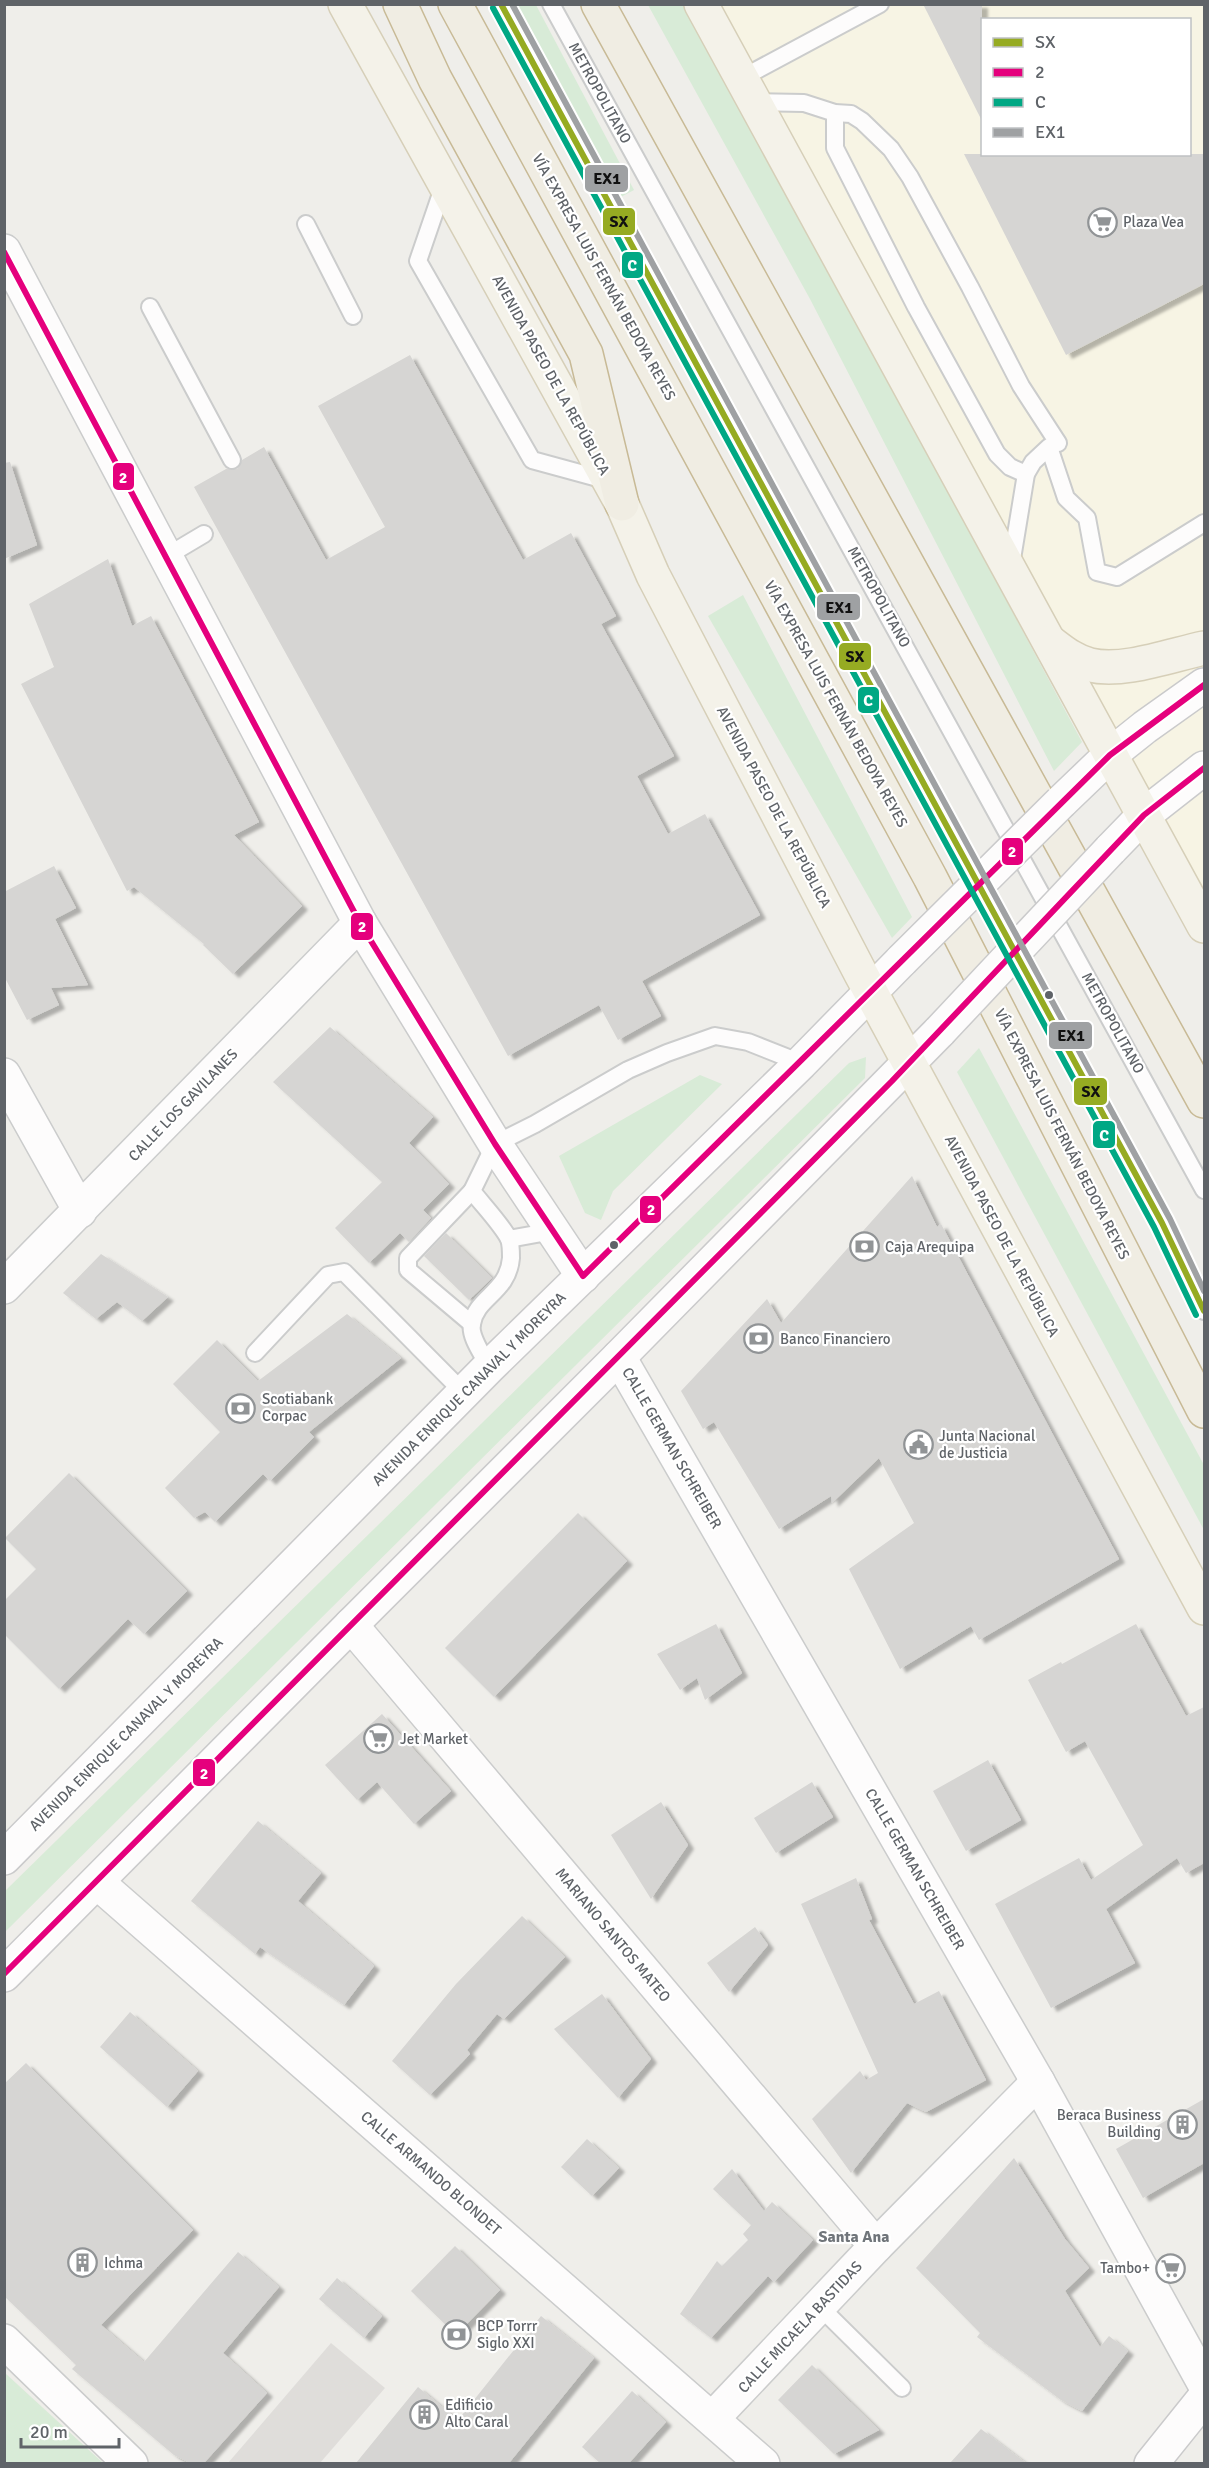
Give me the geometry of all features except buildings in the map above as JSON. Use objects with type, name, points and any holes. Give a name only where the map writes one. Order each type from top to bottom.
[{"type":"highway","points":[[400,4],[435,79],[586,354],[616,492]]},
{"type":"highway","name":"VÍA EXPRESA LUIS FERNÁN BEDOYA REYES","points":[[455,4],[930,877],[1204,1410]]},
{"type":"highway","points":[[598,4],[1204,1101]]},
{"type":"main road","name":"AVENIDA PASEO DE LA REPÚBLICA","points":[[345,4],[616,492],[653,575],[871,991],[1204,1608]]},
{"type":"main road","points":[[701,4],[1204,926]]},
{"type":"main road","points":[[1050,642],[1073,659],[1092,666],[1107,667],[1133,664],[1204,648]]},
{"type":"street","points":[[4,251],[360,923],[495,1144],[583,1276]]},
{"type":"street","name":"AVENIDA ENRIQUE CANAVAL Y MOREYRA","points":[[4,1858],[489,1367],[801,1063],[1061,802],[1110,755],[1204,685]]},
{"type":"street","points":[[4,1975],[619,1358],[910,1062],[1144,815],[1204,768]]},
{"type":"street","name":"CALLE LOS GAVILANES","points":[[4,1287],[360,923]]},
{"type":"street","points":[[4,1075],[80,1211]]},
{"type":"street","name":"CALLE GERMAN SCHREIBER","points":[[619,1358],[1038,2082],[1204,2383]]},
{"type":"street","name":"MARIANO SANTOS MATEO","points":[[351,1625],[876,2246]]},
{"type":"street","name":"CALLE ARMANDO BLONDET","points":[[98,1883],[763,2463]]},
{"type":"street","name":"CALLE MICAELA BASTIDAS","points":[[713,2418],[876,2246],[1038,2082]]},
{"type":"street","points":[[4,2341],[131,2463]]},
{"type":"street","points":[[1151,2463],[1204,2398]]},
{"type":"lane","points":[[501,4],[1140,1183],[1204,1311]]},
{"type":"lane","name":"METROPOLITANO","points":[[551,4],[911,654],[1204,1190]]},
{"type":"lane","points":[[748,90],[880,4]]},
{"type":"lane","points":[[748,90],[836,113],[851,114],[891,149],[910,177],[1054,445],[1066,498],[1087,518],[1097,572],[1117,577],[1204,523]]},
{"type":"lane","points":[[836,113],[835,148],[916,307],[997,454],[1010,467],[1026,474]]},
{"type":"lane","points":[[444,185],[418,261],[532,460],[616,492]]},
{"type":"lane","points":[[306,224],[353,316]]},
{"type":"lane","points":[[150,307],[232,460]]},
{"type":"lane","points":[[1010,569],[1026,474],[1033,462],[1054,445]]},
{"type":"lane","points":[[167,556],[204,534]]},
{"type":"lane","points":[[489,1367],[473,1334],[471,1324],[408,1270],[408,1258],[472,1191],[495,1144],[535,1124],[628,1070],[715,1036],[748,1042],[801,1063]]},
{"type":"lane","points":[[471,1324],[481,1305],[497,1290],[510,1272],[511,1253],[509,1239],[472,1191]]},
{"type":"lane","points":[[509,1239],[553,1231]]},
{"type":"lane","points":[[255,1353],[328,1275],[344,1272],[464,1393]]},
{"type":"lane","points":[[820,2307],[902,2388]]},
{"type":"shaded area","points":[[709,5],[1204,5],[1204,928]]},
{"type":"shaded area","points":[[331,2343],[385,2388],[320,2463],[228,2463]]},
{"type":"green space","points":[[514,5],[536,5],[634,190],[617,199]]},
{"type":"green space","points":[[648,5],[688,5],[1082,742],[1054,771],[810,299]]},
{"type":"green space","points":[[743,595],[912,917],[892,938],[708,616]]},
{"type":"green space","points":[[979,1048],[1204,1465],[1204,1530],[957,1072]]},
{"type":"green space","points":[[866,1057],[865,1078],[5,1932],[5,1891],[849,1063]]},
{"type":"green space","points":[[700,1075],[722,1084],[613,1191],[601,1220],[585,1213],[559,1156]]},
{"type":"green space","points":[[5,2373],[103,2463],[5,2463]]},
{"type":"transit line","name":"SX","points":[[501,4],[1162,1223],[1204,1311]]},
{"type":"transit line","name":"EX1","points":[[512,4],[1170,1219],[1204,1291]]},
{"type":"transit line","name":"C","points":[[493,8],[1154,1227],[1196,1315]]},
{"type":"transit line","name":"2","points":[[4,252],[360,923],[495,1144],[583,1276],[1110,755],[1204,685]]},
{"type":"transit line","name":"2","points":[[4,1974],[892,1081],[1144,815],[1204,768]]},
{"type":"place","name":"Plaza Vea","points":[[1102,222]]},
{"type":"place","name":"Caja Arequipa","points":[[864,1247]]},
{"type":"place","name":"Banco Financiero","points":[[759,1339]]},
{"type":"place","name":"Scotiabank Corpac","points":[[241,1408]]},
{"type":"place","name":"Junta Nacional de Justicia","points":[[918,1445]]},
{"type":"place","name":"Jet Market","points":[[379,1739]]},
{"type":"place","name":"Beraca Business Building","points":[[1182,2124]]},
{"type":"place","name":"Ichma","points":[[83,2263]]},
{"type":"place","name":"Tambo+","points":[[1171,2268]]},
{"type":"place","name":"BCP Torrr Siglo XXI","points":[[456,2335]]},
{"type":"place","name":"Edificio Alto Caral","points":[[424,2414]]},
{"type":"district","name":"Santa Ana","points":[[854,2237]]}]
